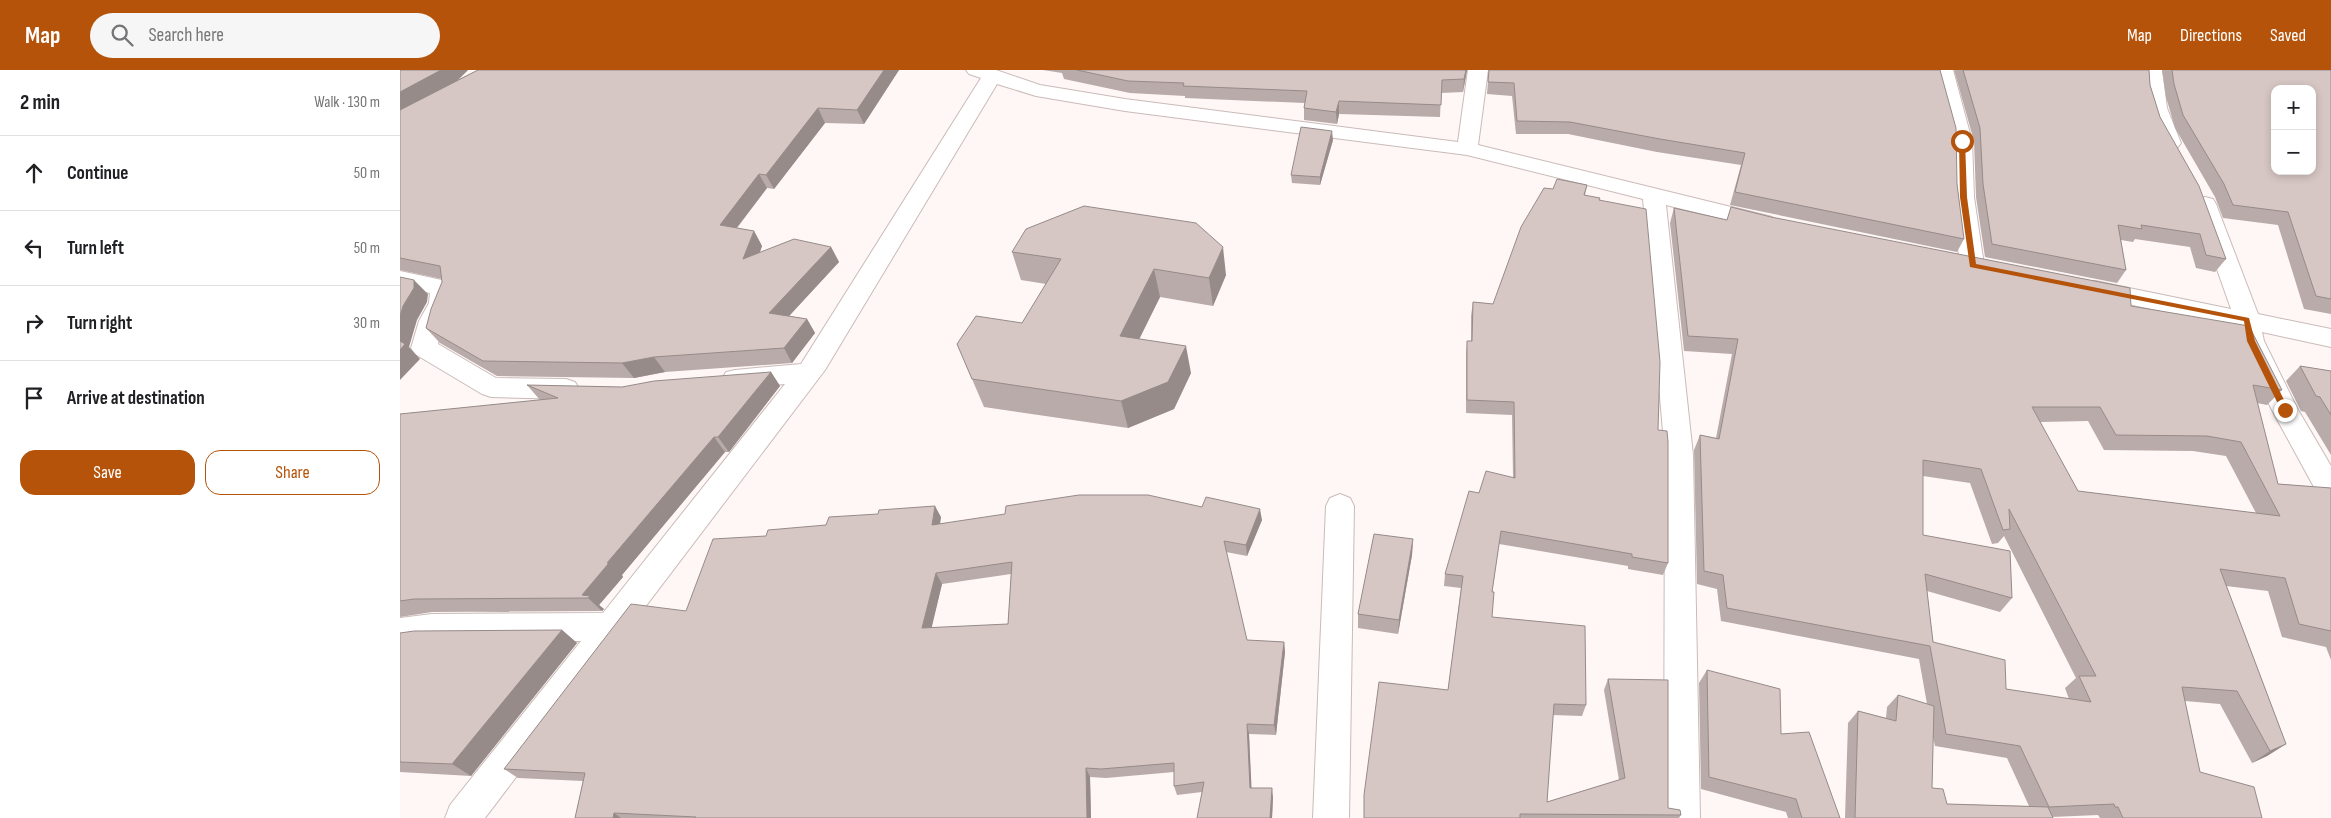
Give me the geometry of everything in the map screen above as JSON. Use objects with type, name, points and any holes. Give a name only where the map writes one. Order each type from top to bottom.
[{"type":"street","points":[[1467,148],[1478,70]]},
{"type":"street","points":[[1943,70],[1962,141],[1963,197],[1973,265]]},
{"type":"street","points":[[2152,70],[2154,97],[2163,130],[2182,163]]},
{"type":"street","points":[[462,818],[808,373],[984,73],[1036,90],[1125,105],[1467,148],[1785,227]]},
{"type":"street","points":[[2197,189],[2219,240],[2247,319],[2251,341],[2285,410],[2331,492]]},
{"type":"street","points":[[1654,195],[1678,455],[1682,818]]},
{"type":"street","points":[[400,279],[442,288],[441,303],[431,321],[424,348],[491,387],[586,389]]},
{"type":"street","points":[[2070,284],[2247,319],[2331,338]]},
{"type":"street","points":[[712,380],[808,373]]},
{"type":"street","points":[[1332,818],[1340,506]]},
{"type":"street","points":[[400,632],[432,628],[611,627]]},
{"type":"building","points":[[400,70],[441,70],[400,92]]},
{"type":"building","points":[[478,70],[884,70],[857,110],[818,108],[766,175],[759,174],[720,225],[754,231],[743,259],[794,239],[831,247],[769,313],[807,319],[784,348],[654,357],[622,363],[483,361],[426,328],[431,309],[442,282],[440,266],[400,258],[400,110]]},
{"type":"building","points":[[1077,70],[1466,70],[1464,79],[1442,80],[1441,105],[1339,101],[1336,112],[1304,108],[1307,91],[1183,86],[1184,83],[1128,81]]},
{"type":"building","points":[[1489,70],[1940,70],[1956,128],[1957,184],[1964,239],[1735,192],[1745,153],[1570,122],[1517,121],[1514,83],[1488,82]]},
{"type":"building","points":[[1963,70],[2149,70],[2150,85],[2160,117],[2199,186],[2226,259],[2206,255],[2200,234],[2141,225],[2142,229],[2118,225],[2126,270],[1992,244],[1983,184],[1980,128]]},
{"type":"building","points":[[2172,70],[2331,70],[2331,299],[2316,296],[2288,212],[2233,205],[2224,184],[2183,115]]},
{"type":"building","points":[[1301,127],[1332,131],[1320,177],[1291,175]]},
{"type":"building","points":[[1557,179],[1587,185],[1584,195],[1600,198],[1599,200],[1646,209],[1660,362],[1658,430],[1667,431],[1668,442],[1668,563],[1632,557],[1632,554],[1501,531],[1492,592],[1494,592],[1492,617],[1585,626],[1586,705],[1554,704],[1547,802],[1625,778],[1608,679],[1668,680],[1668,808],[1680,810],[1681,815],[1520,814],[1520,818],[1364,818],[1364,795],[1379,682],[1448,690],[1463,576],[1445,574],[1469,491],[1479,493],[1486,471],[1515,478],[1514,402],[1467,400],[1467,341],[1472,341],[1473,302],[1493,304],[1521,227],[1544,188],[1553,189]]},
{"type":"building","points":[[1084,206],[1196,223],[1223,247],[1209,278],[1154,269],[1120,336],[1186,346],[1168,382],[1121,401],[972,379],[957,344],[976,316],[1022,323],[1061,259],[1012,252],[1026,229]]},
{"type":"building","points":[[1731,207],[1771,217],[2130,288],[2131,306],[2249,326],[2282,390],[2253,385],[2278,484],[2331,488],[2331,631],[2299,624],[2285,578],[2220,569],[2286,744],[2270,751],[2237,691],[2182,687],[2200,772],[2254,787],[2262,818],[2123,818],[2118,807],[2115,807],[2114,804],[2049,807],[2020,746],[1946,734],[1930,646],[1727,608],[1723,575],[1704,571],[1700,435],[1719,439],[1738,339],[1688,336],[1674,208],[1727,220]],"holes":[[[2032,407],[2100,407],[2116,435],[2207,436],[2241,442],[2280,516],[2078,491]],[[1923,460],[1981,469],[2003,530],[2010,529],[2009,509],[2096,676],[2079,676],[2091,702],[2006,689],[2005,660],[1933,642],[1925,574],[2012,598],[2010,551],[1923,535]]]},
{"type":"building","points":[[400,277],[414,280],[414,288],[403,306],[400,316]]},
{"type":"building","points":[[400,341],[405,344],[400,350]]},
{"type":"building","points":[[2300,366],[2331,371],[2331,415],[2320,397],[2316,396]]},
{"type":"building","points":[[771,372],[718,437],[714,437],[607,563],[609,563],[582,595],[590,596],[588,598],[414,599],[400,601],[400,414],[558,398],[527,385],[622,387],[654,381]]},
{"type":"building","points":[[1079,495],[1148,495],[1202,507],[1206,497],[1260,509],[1246,545],[1224,541],[1247,640],[1284,642],[1274,725],[1247,724],[1250,788],[1272,788],[1270,818],[1197,818],[1204,782],[1174,786],[1174,763],[1101,769],[1086,768],[1087,818],[695,818],[614,813],[613,818],[575,818],[585,773],[504,769],[631,604],[686,611],[713,539],[766,536],[768,530],[826,525],[829,517],[878,514],[879,510],[935,506],[932,525],[1005,514],[1006,506]],"holes":[[[1012,562],[1008,624],[922,628],[936,573]]]},
{"type":"building","points":[[1374,534],[1413,539],[1399,620],[1358,614]]},
{"type":"building","points":[[562,630],[452,764],[400,762],[400,633],[414,631]]},
{"type":"building","points":[[1707,670],[1780,689],[1781,734],[1809,732],[1840,818],[1802,818],[1796,799],[1709,777]]},
{"type":"building","points":[[1898,695],[1934,706],[1932,788],[1943,789],[1947,804],[2048,807],[2053,818],[1855,818],[1858,711],[1896,721]]},
{"type":"route","points":[[1962,141],[1963,197],[1972,265],[2247,319],[2251,341],[2285,410]]}]
